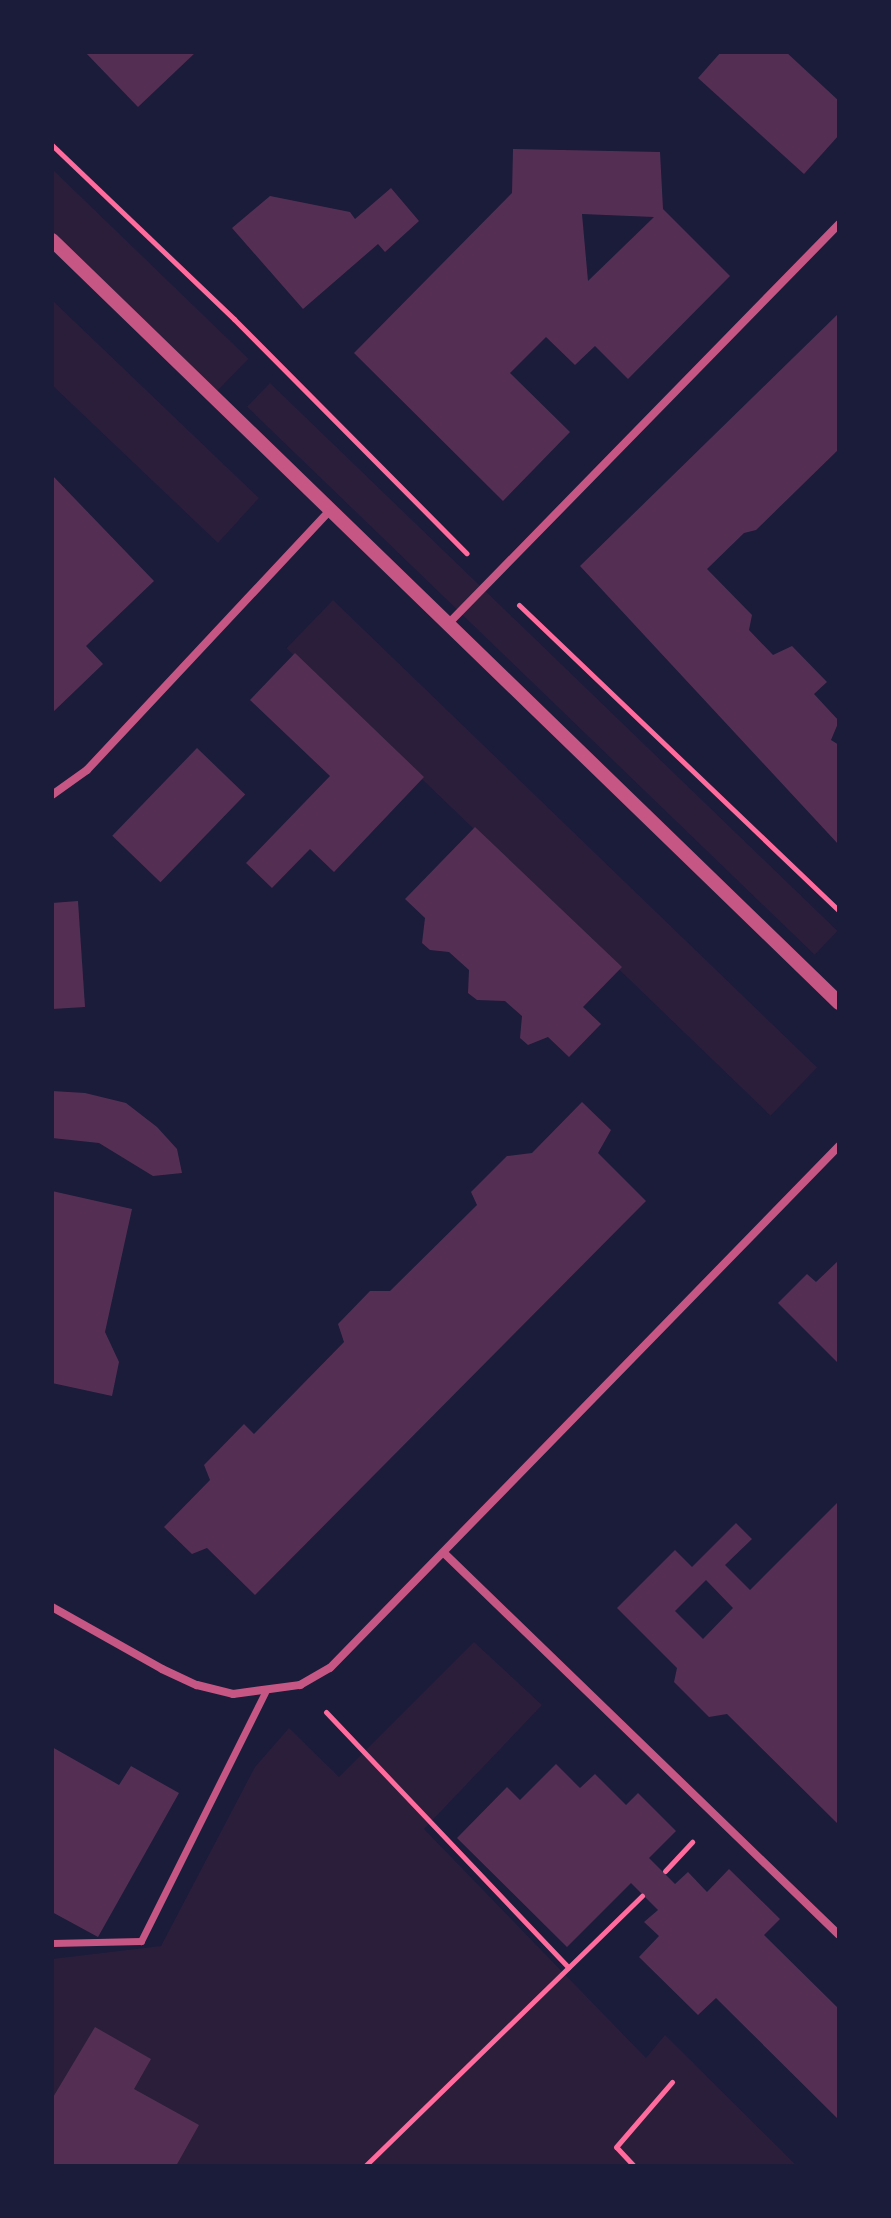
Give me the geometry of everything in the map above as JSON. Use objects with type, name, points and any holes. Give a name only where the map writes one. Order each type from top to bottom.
[{"type":"street","points":[[448,624],[839,224]]},
{"type":"street","points":[[52,240],[839,1003]]},
{"type":"street","points":[[52,795],[87,770],[330,510]]},
{"type":"street","points":[[52,1607],[197,1685],[233,1694],[300,1685],[330,1668],[839,1146]]},
{"type":"street","points":[[444,1553],[839,1935]]},
{"type":"street","points":[[52,1943],[141,1941],[265,1692]]},
{"type":"path","points":[[52,145],[234,319],[491,579],[839,911]]},
{"type":"path","points":[[300,1685],[568,1967]]},
{"type":"path","points":[[365,2166],[642,1896]]},
{"type":"path","points":[[634,2166],[616,2147],[672,2082]]},
{"type":"shaded area","points":[[52,169],[248,359],[213,395],[52,240]]},
{"type":"shaded area","points":[[52,300],[259,498],[218,543],[52,385]]},
{"type":"shaded area","points":[[270,383],[838,931],[815,955],[247,407]]},
{"type":"shaded area","points":[[333,600],[817,1068],[771,1116],[286,648]]},
{"type":"shaded area","points":[[474,1642],[542,1705],[424,1829],[646,2058],[665,2035],[797,2166],[52,2166],[52,1959],[161,1946],[255,1767],[289,1728],[339,1777]]},
{"type":"building","points":[[85,52],[196,52],[138,107]]},
{"type":"building","points":[[721,52],[786,52],[839,101],[839,135],[804,174],[698,78]]},
{"type":"building","points":[[513,149],[660,152],[663,209],[730,276],[628,379],[595,346],[575,365],[546,337],[510,373],[570,432],[503,501],[354,353],[512,193]],"holes":[[[582,214],[654,217],[588,281]]]},
{"type":"building","points":[[391,188],[419,221],[385,252],[378,244],[303,309],[232,228],[270,196],[350,212],[355,219]]},
{"type":"building","points":[[839,313],[839,449],[756,530],[744,533],[707,569],[752,615],[749,630],[773,655],[792,646],[827,682],[814,694],[839,721],[831,740],[839,745],[839,845],[580,566]]},
{"type":"building","points":[[52,475],[154,581],[86,646],[103,664],[52,713]]},
{"type":"building","points":[[295,653],[424,777],[334,872],[310,849],[272,888],[246,863],[330,776],[250,700]]},
{"type":"building","points":[[197,748],[245,795],[160,882],[112,836]]},
{"type":"building","points":[[475,827],[622,967],[583,1007],[601,1024],[569,1057],[548,1037],[528,1045],[520,1038],[522,1016],[505,1001],[477,1000],[468,993],[469,970],[449,952],[430,950],[422,943],[425,918],[405,899]]},
{"type":"building","points":[[78,901],[85,1007],[52,1009],[52,903]]},
{"type":"building","points":[[52,1091],[85,1093],[126,1103],[157,1127],[177,1149],[182,1173],[153,1176],[99,1143],[52,1138]]},
{"type":"building","points":[[582,1102],[611,1130],[598,1153],[646,1201],[255,1595],[207,1548],[192,1554],[164,1527],[210,1480],[204,1465],[244,1424],[254,1434],[344,1342],[338,1324],[370,1291],[390,1291],[477,1205],[471,1192],[507,1156],[532,1153]]},
{"type":"building","points":[[52,1191],[132,1209],[105,1332],[119,1362],[112,1396],[52,1383]]},
{"type":"building","points":[[839,1260],[839,1364],[778,1303],[807,1274],[816,1282]]},
{"type":"building","points":[[839,1501],[839,1825],[727,1714],[709,1717],[674,1682],[677,1668],[617,1608],[675,1550],[692,1567],[736,1523],[752,1539],[725,1565],[750,1590]],"holes":[[[706,1580],[733,1608],[703,1639],[675,1611]]]},
{"type":"building","points":[[52,1747],[119,1785],[131,1766],[179,1793],[98,1937],[52,1912]]},
{"type":"building","points":[[556,1764],[580,1788],[595,1774],[626,1805],[638,1793],[676,1831],[649,1858],[675,1884],[688,1872],[707,1892],[729,1869],[780,1919],[764,1935],[839,2009],[839,2120],[716,1998],[698,2015],[639,1957],[659,1936],[644,1922],[658,1910],[631,1883],[567,1947],[457,1838],[507,1787],[520,1800]]},
{"type":"building","points":[[95,2027],[151,2059],[134,2089],[199,2125],[176,2166],[52,2166],[52,2099]]}]
